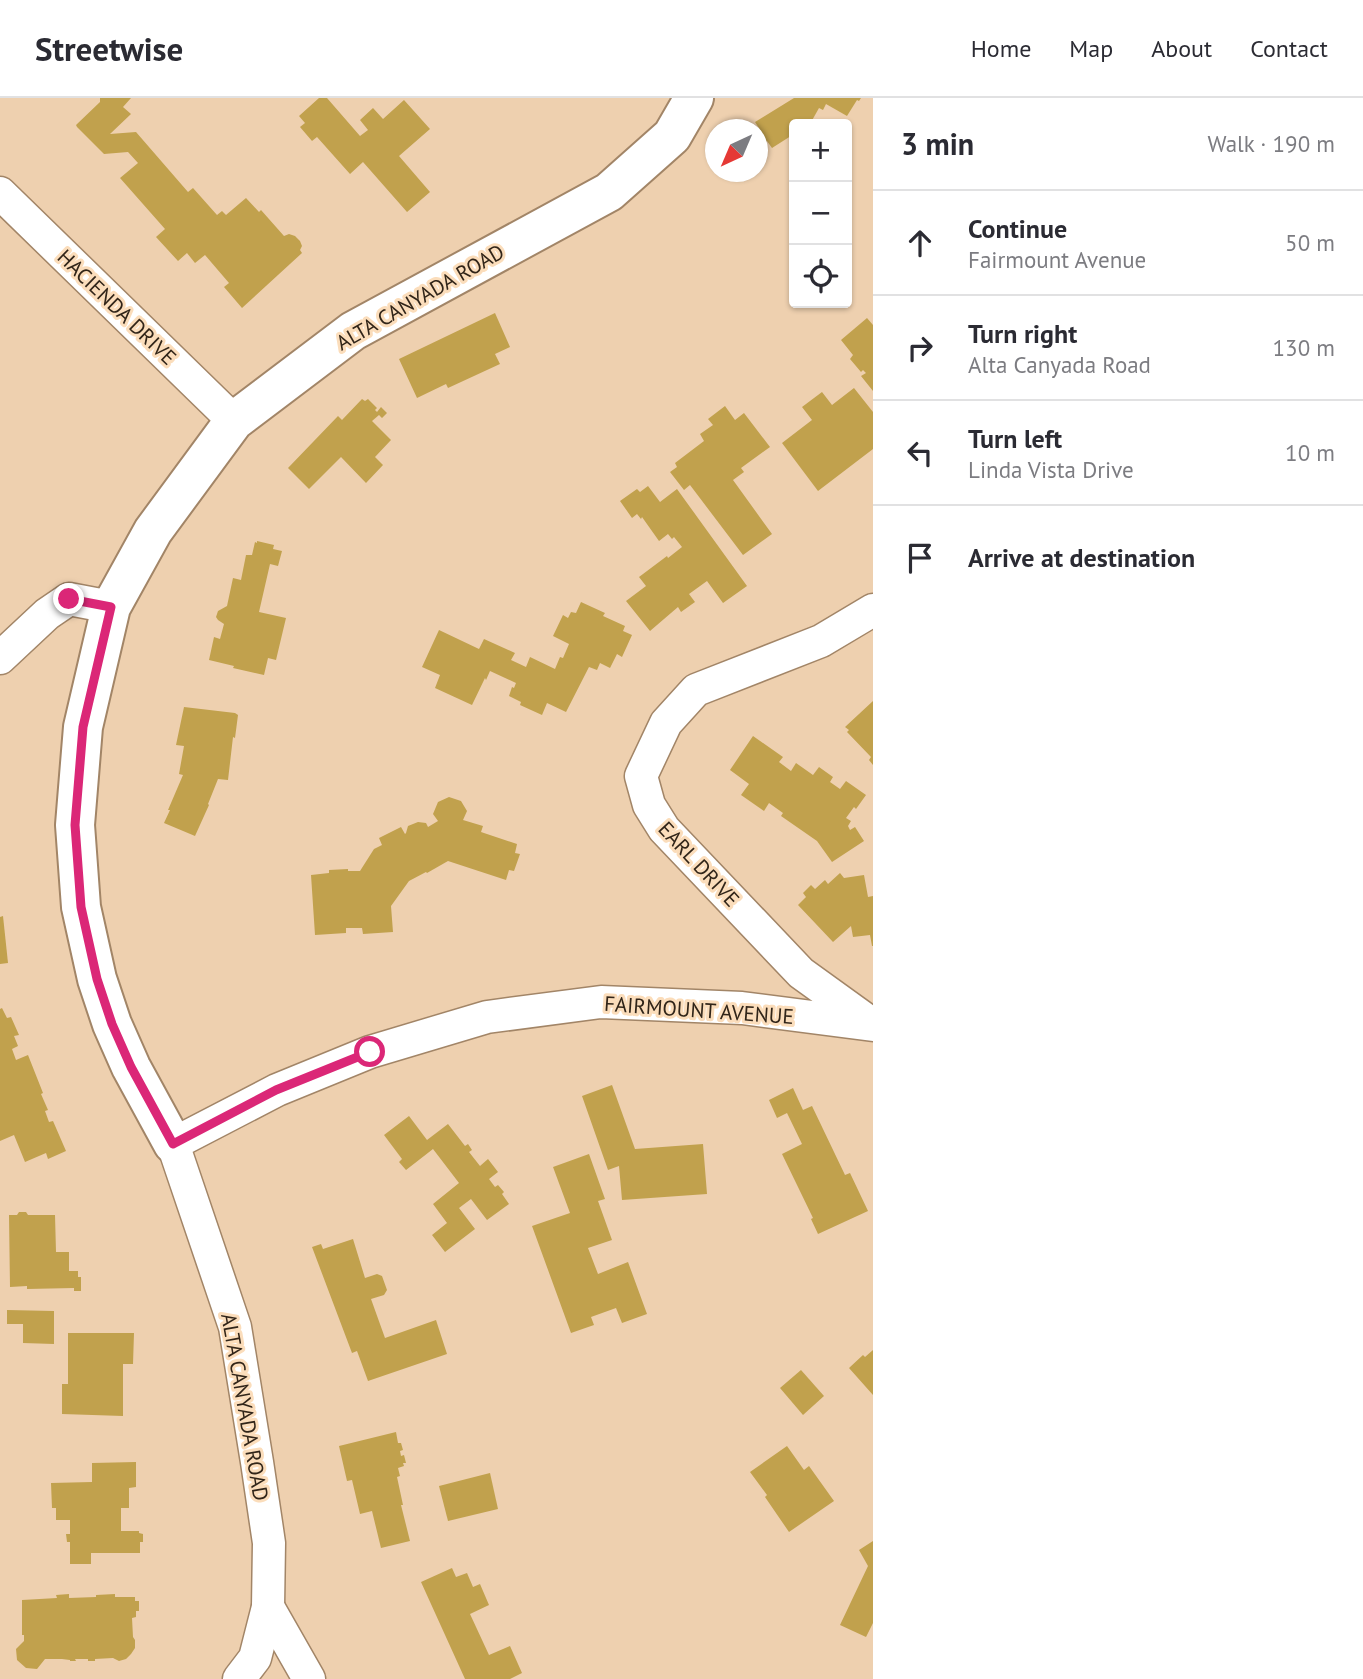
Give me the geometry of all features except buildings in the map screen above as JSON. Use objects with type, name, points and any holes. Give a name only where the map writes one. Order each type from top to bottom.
[{"type":"street","name":"ALTA CANYADA ROAD","points":[[239,1679],[255,1658],[268,1606],[269,1543],[235,1327],[173,1144],[131,1067],[112,1024],[97,979],[81,907],[75,825],[83,727],[111,607],[153,531],[234,421],[353,331],[609,192],[671,136],[694,98]]},
{"type":"street","name":"HACIENDA DRIVE","points":[[0,192],[234,421]]},
{"type":"street","points":[[0,657],[47,614],[69,599],[111,607]]},
{"type":"street","name":"EARL DRIVE","points":[[873,610],[821,642],[696,690],[666,723],[641,776],[649,805],[664,829],[801,973],[873,1025]]},
{"type":"street","name":"FAIRMOUNT AVENUE","points":[[173,1144],[276,1090],[376,1049],[487,1017],[601,1002],[742,1008],[873,1025]]},
{"type":"street","points":[[268,1606],[309,1679]]},
{"type":"route","points":[[69,599],[111,607],[83,727],[75,825],[81,907],[97,979],[112,1024],[131,1067],[173,1144],[276,1090],[370,1052]]}]
